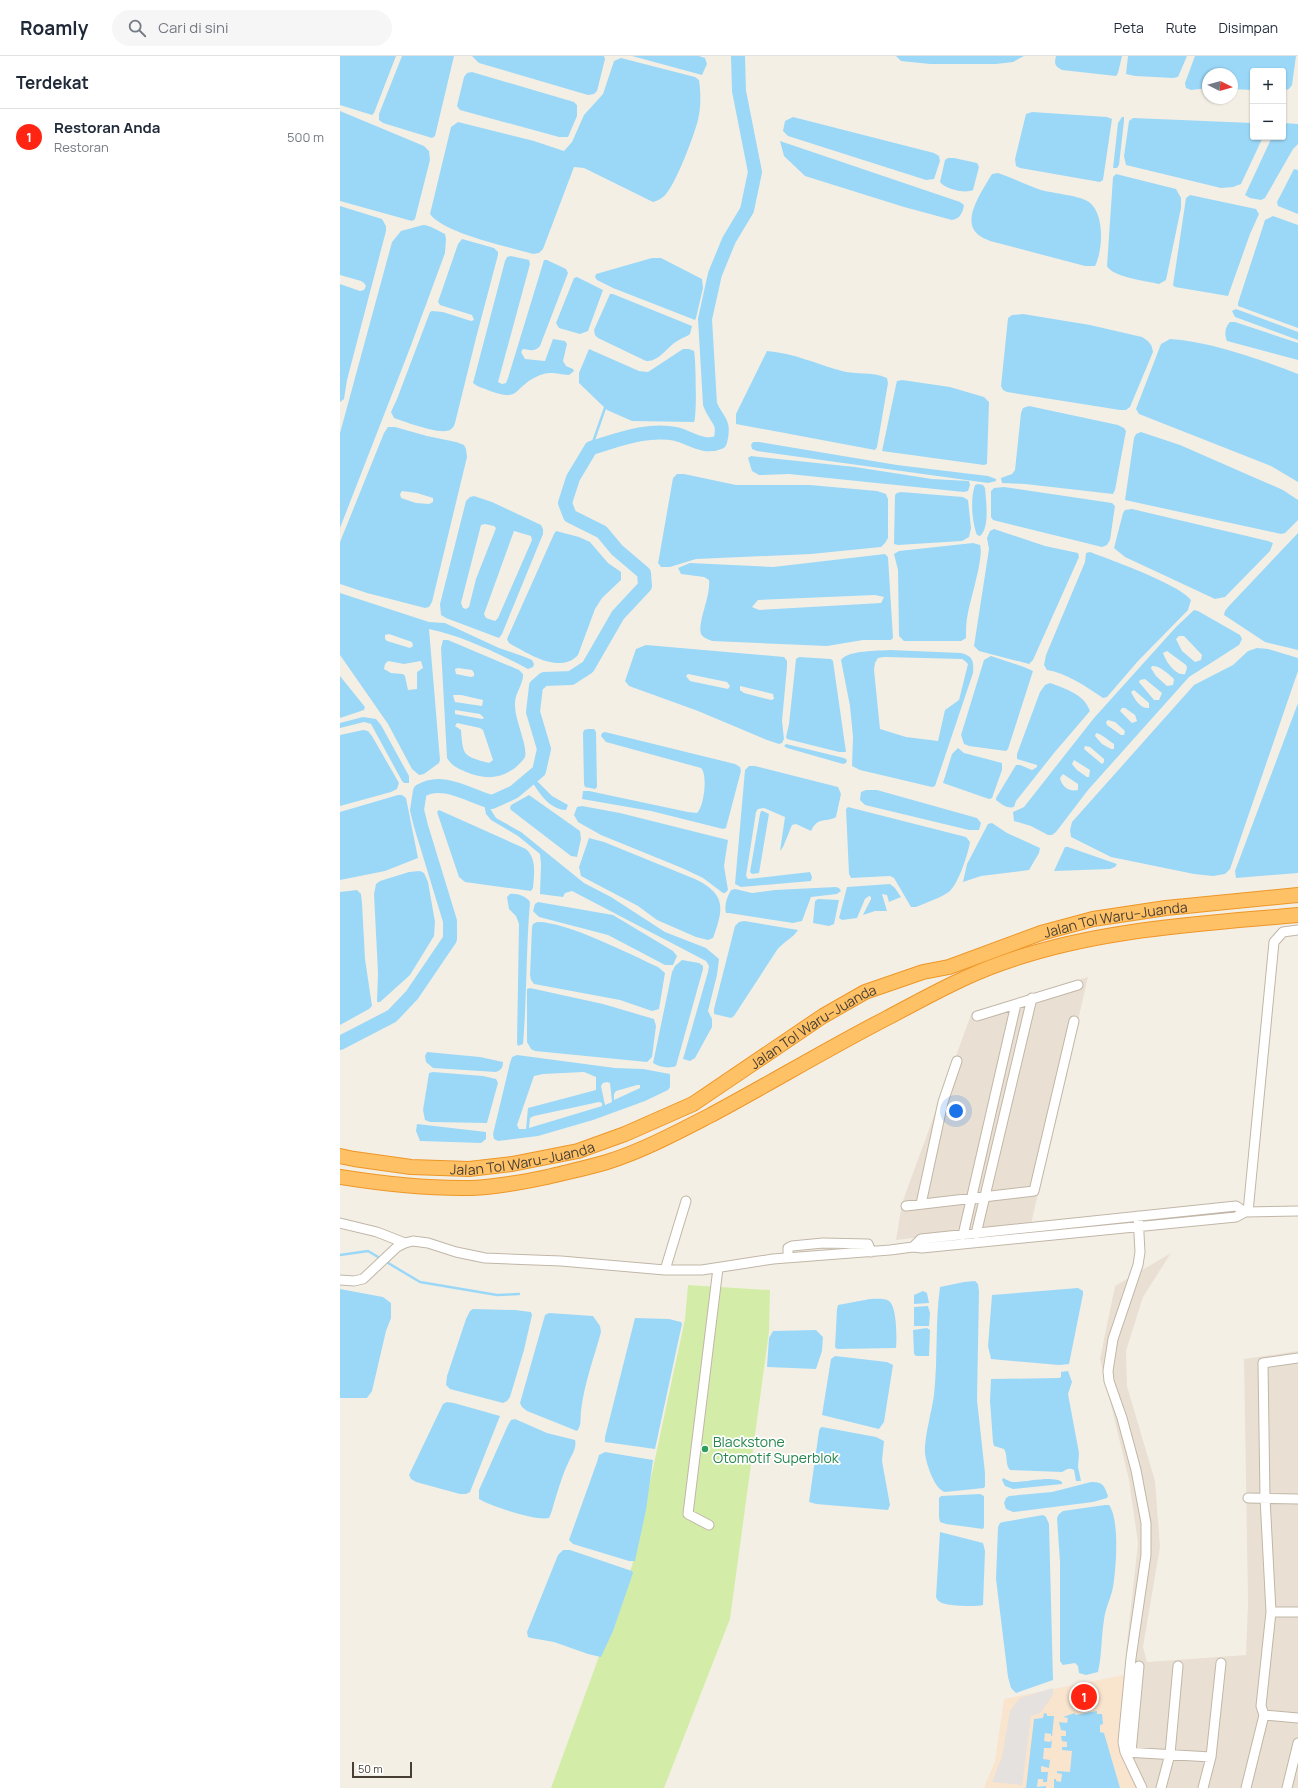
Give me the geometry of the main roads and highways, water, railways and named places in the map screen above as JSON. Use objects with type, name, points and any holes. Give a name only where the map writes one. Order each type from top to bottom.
[{"type":"highway","name":"Jalan Tol Waru–Juanda","points":[[340,1156],[411,1167],[469,1169],[512,1164],[578,1151],[625,1134],[693,1104],[823,1016],[865,992],[923,972],[949,967],[1041,932],[1093,919],[1166,908],[1298,895]]},
{"type":"highway","name":"Jalan Tol Waru–Juanda","points":[[340,1177],[387,1184],[432,1188],[474,1188],[520,1183],[608,1162],[670,1136],[748,1095],[860,1032],[959,981],[1002,963],[1052,948],[1130,932],[1298,915]]},
{"type":"water","points":[[340,56],[396,56],[372,115],[340,105]]},
{"type":"water","points":[[402,56],[454,56],[435,136],[432,138],[383,123],[379,120],[379,114]]},
{"type":"water","points":[[472,56],[604,56],[605,59],[597,91],[594,94],[588,95],[479,63]]},
{"type":"water","points":[[632,56],[699,56],[705,58],[707,64],[702,75]]},
{"type":"water","points":[[896,56],[1024,56],[1013,62],[996,64],[930,64],[901,61]]},
{"type":"water","points":[[1056,56],[1122,56],[1116,76],[1062,70],[1056,64]]},
{"type":"water","points":[[1128,56],[1187,56],[1178,77],[1173,78],[1135,76],[1126,74]]},
{"type":"water","points":[[1195,56],[1296,56],[1292,85],[1286,90],[1286,68],[1250,68],[1250,90],[1238,89],[1238,68],[1202,68],[1202,89],[1191,90],[1186,88],[1185,83]]},
{"type":"water","points":[[621,58],[695,77],[699,80],[700,105],[696,127],[689,148],[675,180],[663,197],[653,202],[584,168],[574,167],[543,249],[539,253],[533,254],[462,233],[437,221],[430,214],[451,127],[458,122],[534,141],[564,151],[572,142],[584,115],[603,94],[614,61]]},
{"type":"water","points":[[472,72],[574,102],[577,105],[577,116],[568,137],[559,137],[460,110],[457,106],[464,77],[467,73]]},
{"type":"water","points":[[340,111],[424,146],[429,151],[430,160],[415,219],[412,221],[340,201]]},
{"type":"water","points":[[1032,112],[1107,117],[1112,119],[1103,180],[1100,182],[1020,168],[1016,166],[1015,159],[1026,114]]},
{"type":"water","points":[[793,117],[934,153],[939,156],[940,161],[934,179],[926,180],[788,136],[783,131],[785,121]]},
{"type":"water","points":[[1122,117],[1124,117],[1124,121],[1119,165],[1117,168],[1113,168],[1118,123]]},
{"type":"water","points":[[1133,118],[1250,123],[1250,140],[1262,140],[1241,184],[1233,187],[1221,188],[1126,165],[1124,156],[1129,121]]},
{"type":"water","points":[[1286,123],[1298,124],[1298,144],[1293,149],[1265,198],[1261,200],[1250,198],[1245,195],[1271,140],[1286,140]]},
{"type":"water","points":[[780,141],[960,202],[964,205],[963,210],[959,217],[952,220],[904,207],[805,176],[784,156]]},
{"type":"water","points":[[948,158],[977,163],[979,167],[973,190],[955,190],[946,187],[940,182],[945,160]]},
{"type":"water","points":[[1294,169],[1298,170],[1298,214],[1278,206],[1277,202]]},
{"type":"water","points":[[998,173],[1041,190],[1074,196],[1089,202],[1098,215],[1101,232],[1100,251],[1095,266],[1085,266],[990,241],[978,234],[973,228],[972,222],[974,207],[992,174]]},
{"type":"water","points":[[1116,174],[1176,189],[1181,198],[1181,208],[1166,280],[1159,284],[1122,276],[1110,270],[1107,266],[1113,177]]},
{"type":"water","points":[[1190,195],[1256,209],[1259,214],[1250,234],[1228,296],[1175,287],[1173,285],[1186,198]]},
{"type":"water","points":[[340,206],[382,219],[386,226],[386,231],[347,380],[344,399],[340,402],[340,284],[360,291],[364,290],[366,286],[361,281],[340,275]]},
{"type":"water","points":[[1273,216],[1298,225],[1298,328],[1238,306],[1265,220]]},
{"type":"water","points":[[423,225],[445,234],[445,253],[340,528],[340,433],[392,242],[401,231]]},
{"type":"water","points":[[462,239],[494,248],[498,252],[498,255],[455,424],[450,430],[438,431],[394,418],[391,412],[430,312],[443,312],[471,321],[474,320],[472,315],[440,305],[438,302],[458,244]]},
{"type":"water","points":[[511,256],[529,260],[530,264],[498,382],[502,384],[506,383],[508,378],[544,260],[566,269],[568,273],[540,346],[534,350],[523,349],[521,352],[525,359],[545,361],[553,339],[565,341],[567,344],[563,361],[566,366],[574,371],[569,375],[552,373],[541,375],[529,381],[516,392],[507,395],[490,391],[473,383],[505,261],[507,257]]},
{"type":"water","points":[[652,258],[661,258],[702,279],[703,288],[695,320],[613,288],[597,280],[595,277],[596,274]]},
{"type":"water","points":[[577,277],[603,290],[588,331],[580,334],[559,328],[556,323],[574,278]]},
{"type":"water","points":[[610,294],[692,326],[690,334],[680,339],[651,361],[646,361],[598,338],[595,335],[594,330]]},
{"type":"water","points":[[1236,309],[1298,332],[1298,340],[1235,317],[1232,311]]},
{"type":"water","points":[[1023,314],[1090,325],[1142,337],[1148,341],[1153,352],[1130,407],[1126,410],[1120,410],[1007,392],[1003,390],[1001,386],[1008,318],[1012,315]]},
{"type":"water","points":[[1230,322],[1235,322],[1298,343],[1298,360],[1227,341],[1226,331]]},
{"type":"water","points":[[1170,339],[1218,347],[1252,357],[1298,374],[1298,482],[1271,466],[1139,414],[1136,409],[1161,344]]},
{"type":"water","points":[[589,349],[639,371],[648,372],[683,349],[694,351],[696,410],[694,422],[632,421],[607,410],[579,383],[579,373]]},
{"type":"water","points":[[767,351],[796,356],[842,371],[870,374],[887,378],[888,383],[877,447],[875,450],[736,424],[736,414]]},
{"type":"water","points":[[902,380],[950,387],[984,397],[989,402],[987,464],[984,465],[882,451],[897,381]]},
{"type":"water","points":[[1029,406],[1118,425],[1124,428],[1126,431],[1113,494],[1025,484],[1002,483],[1001,478],[1012,474],[1015,470],[1021,413],[1023,408]]},
{"type":"water","points":[[388,427],[395,427],[456,442],[464,445],[466,449],[467,457],[432,602],[429,607],[425,608],[367,593],[340,584],[340,542],[384,433]],"holes":[[[402,491],[417,493],[433,498],[433,502],[429,504],[416,503],[401,498],[400,494]]]},
{"type":"water","points":[[1141,432],[1180,445],[1283,490],[1298,500],[1298,520],[1285,533],[1281,534],[1125,500],[1134,438],[1136,434]]},
{"type":"water","points":[[753,442],[897,465],[988,476],[996,479],[996,481],[988,483],[757,451],[752,449],[751,445]]},
{"type":"water","points":[[751,456],[855,467],[932,479],[969,481],[970,485],[968,491],[964,492],[789,474],[759,475],[752,471],[748,458]]},
{"type":"water","points":[[677,474],[684,474],[736,485],[810,485],[877,491],[886,494],[888,499],[888,538],[881,547],[811,554],[696,559],[670,567],[661,567],[658,563],[673,478]]},
{"type":"water","points":[[975,485],[983,485],[985,488],[986,506],[985,527],[980,536],[977,535],[975,530],[972,510],[973,491]]},
{"type":"water","points":[[1004,487],[1112,503],[1115,506],[1110,540],[1107,545],[1102,547],[993,520],[991,517],[991,491],[994,488]]},
{"type":"water","points":[[901,492],[963,497],[968,500],[971,528],[969,537],[962,541],[894,544],[895,495]]},
{"type":"water","points":[[474,496],[492,502],[541,525],[543,529],[543,534],[502,634],[499,638],[441,615],[440,604],[466,501],[470,497]],"holes":[[[485,524],[496,528],[476,579],[469,607],[466,609],[463,608],[461,603],[481,525]],[[514,531],[531,536],[532,540],[498,618],[495,621],[486,618],[484,614]]]},
{"type":"water","points":[[1132,509],[1273,543],[1270,551],[1225,597],[1215,599],[1125,557],[1114,548],[1123,513],[1125,510]]},
{"type":"water","points":[[994,529],[1045,546],[1078,553],[1079,557],[1033,660],[1029,664],[979,651],[974,646],[989,549],[987,538],[990,531]]},
{"type":"water","points":[[556,531],[579,537],[590,542],[608,563],[621,572],[621,580],[602,598],[595,609],[578,655],[571,661],[562,663],[553,663],[534,656],[509,643],[507,639]]},
{"type":"water","points":[[1298,533],[1298,650],[1265,642],[1224,615],[1228,607]]},
{"type":"water","points":[[973,543],[980,545],[981,551],[977,578],[967,616],[966,638],[961,641],[904,641],[899,636],[898,570],[894,554],[899,551]]},
{"type":"water","points":[[1090,552],[1128,566],[1159,580],[1173,587],[1191,600],[1188,610],[1138,661],[1107,697],[1103,698],[1069,677],[1047,670],[1044,665],[1046,655],[1085,562],[1086,553]]},
{"type":"water","points":[[885,554],[888,557],[893,638],[891,640],[863,640],[827,646],[712,641],[701,634],[700,629],[708,594],[709,580],[704,577],[681,574],[678,568],[690,563],[773,567]],"holes":[[[875,595],[884,597],[881,603],[759,610],[752,607],[758,600]]]},
{"type":"water","points":[[340,593],[429,622],[445,623],[499,648],[532,660],[534,664],[533,667],[528,669],[492,651],[454,636],[429,629],[440,760],[439,763],[424,774],[419,775],[412,769],[388,724],[340,655]],"holes":[[[389,634],[412,642],[413,646],[410,648],[387,641],[385,639],[385,635]],[[388,661],[404,664],[421,661],[423,668],[417,672],[417,689],[408,690],[405,676],[403,674],[391,673],[384,669],[385,664]]]},
{"type":"water","points":[[1194,610],[1240,635],[1242,639],[1239,645],[1189,677],[1088,790],[1056,832],[1052,835],[1048,835],[1031,826],[1014,821],[1013,812],[1024,807],[1094,718],[1176,627]],"holes":[[[1179,636],[1184,636],[1202,655],[1201,660],[1195,662],[1182,651],[1176,639]],[[1167,651],[1186,665],[1187,668],[1185,674],[1175,671],[1166,660],[1163,653]],[[1152,666],[1161,669],[1174,679],[1173,685],[1167,686],[1156,676],[1151,668]],[[1145,679],[1162,693],[1159,700],[1154,700],[1139,682],[1140,680]],[[1134,690],[1149,703],[1149,708],[1143,707],[1134,698],[1131,692]],[[1122,708],[1125,708],[1135,715],[1137,721],[1132,723],[1120,711]],[[1108,720],[1115,722],[1125,731],[1124,735],[1121,735],[1107,725],[1106,722]],[[1096,733],[1114,744],[1114,749],[1102,744],[1095,736]],[[1085,746],[1090,747],[1104,759],[1102,764],[1084,749]],[[1074,760],[1090,770],[1089,777],[1077,770],[1072,764]],[[1063,774],[1078,784],[1078,790],[1066,788],[1060,778]]]},
{"type":"water","points":[[443,640],[448,640],[519,670],[523,674],[515,699],[515,709],[525,746],[525,757],[509,772],[503,775],[491,777],[479,776],[457,768],[447,758],[441,648]],"holes":[[[455,669],[472,670],[474,676],[471,677],[456,674]],[[453,695],[461,695],[483,700],[482,706],[455,702]],[[455,710],[480,714],[484,718],[482,719],[455,714]],[[457,723],[483,730],[493,760],[489,763],[474,759],[466,754],[461,730],[455,726]]]},
{"type":"water","points":[[646,645],[784,657],[787,661],[787,667],[782,721],[784,739],[782,743],[779,744],[767,740],[698,711],[629,686],[625,681],[636,649]],"holes":[[[688,674],[727,682],[730,686],[728,689],[690,681],[686,676]],[[740,686],[773,694],[774,699],[771,700],[744,693],[740,690]]]},
{"type":"water","points":[[1257,648],[1268,649],[1298,658],[1298,671],[1230,869],[1225,874],[1213,876],[1194,874],[1111,857],[1071,837],[1070,830],[1072,822],[1194,685],[1233,665],[1248,651]]},
{"type":"water","points":[[890,650],[961,653],[970,657],[973,662],[973,673],[935,786],[932,787],[860,770],[852,766],[853,737],[850,706],[841,660],[850,654]],"holes":[[[878,658],[962,659],[968,664],[959,700],[945,710],[938,741],[906,737],[880,729],[874,670],[875,663]]]},
{"type":"water","points":[[991,656],[1033,671],[1008,749],[1006,751],[969,746],[964,744],[961,735],[984,660]]},
{"type":"water","points":[[799,657],[831,659],[833,661],[846,752],[839,752],[787,739],[786,737],[789,724],[796,659]]},
{"type":"water","points":[[340,676],[365,707],[364,710],[340,718]]},
{"type":"water","points":[[1050,683],[1079,696],[1090,711],[1016,801],[1014,807],[1007,807],[996,800],[996,798],[1016,765],[1032,770],[1037,767],[1037,765],[1017,759],[1017,754],[1040,692],[1045,685]]},
{"type":"water","points":[[1298,703],[1298,873],[1236,878],[1235,871]]},
{"type":"water","points":[[363,717],[376,719],[381,725],[409,776],[409,783],[404,783],[402,781],[371,724],[364,722],[340,728],[340,723]]},
{"type":"water","points":[[594,729],[596,732],[597,787],[595,789],[585,787],[584,784],[583,733],[584,730]]},
{"type":"water","points":[[363,730],[368,731],[372,736],[399,783],[397,789],[391,792],[340,806],[340,735]]},
{"type":"water","points":[[605,732],[735,764],[740,767],[741,771],[726,828],[723,829],[651,811],[582,799],[583,791],[589,791],[697,813],[702,804],[705,784],[701,768],[606,742],[601,736],[602,733]]},
{"type":"water","points":[[786,744],[847,760],[846,763],[843,764],[787,748],[784,746]]},
{"type":"water","points":[[958,748],[964,753],[1002,763],[1002,770],[992,798],[989,799],[943,783],[952,754]]},
{"type":"water","points":[[749,766],[755,766],[838,787],[841,794],[836,817],[816,823],[811,831],[796,824],[792,825],[780,851],[785,817],[764,808],[758,809],[756,812],[746,876],[748,879],[810,872],[812,877],[811,881],[741,887],[735,884],[745,770]]},
{"type":"water","points":[[533,777],[552,796],[568,805],[566,810],[554,807],[545,799],[530,779]]},
{"type":"water","points":[[866,790],[877,790],[977,818],[981,823],[979,830],[969,830],[865,805],[860,800],[861,792]]},
{"type":"water","points":[[402,795],[406,798],[418,858],[385,871],[340,880],[340,812]]},
{"type":"water","points":[[529,795],[580,831],[581,839],[577,857],[571,856],[511,810],[511,805]]},
{"type":"water","points":[[483,799],[490,801],[491,810],[496,818],[521,832],[584,883],[611,897],[665,932],[706,948],[719,959],[717,975],[708,1011],[712,1019],[712,1027],[695,1058],[690,1061],[683,1059],[708,972],[709,966],[706,961],[572,891],[565,893],[563,897],[540,894],[540,854],[518,836],[491,820],[486,814]]},
{"type":"water","points":[[582,806],[620,813],[728,840],[724,866],[728,890],[723,893],[703,878],[601,835],[578,822],[574,815],[577,807]]},
{"type":"water","points":[[848,807],[966,837],[970,842],[963,868],[950,891],[939,898],[916,907],[911,907],[894,878],[890,876],[851,878],[849,874],[846,809]]},
{"type":"water","points":[[439,810],[526,849],[532,857],[534,867],[533,888],[531,891],[465,882],[459,877],[437,812]]},
{"type":"water","points":[[761,811],[769,814],[759,873],[752,874],[750,872],[760,814]]},
{"type":"water","points":[[992,823],[1007,833],[1040,848],[1039,853],[1029,870],[981,876],[963,882],[967,864],[988,824]]},
{"type":"water","points":[[589,838],[604,842],[695,879],[712,890],[720,903],[719,918],[713,938],[708,940],[696,937],[657,920],[638,906],[581,876],[579,867]]},
{"type":"water","points":[[1065,847],[1117,864],[1115,867],[1110,869],[1054,871]]},
{"type":"water","points":[[420,871],[424,873],[428,882],[435,922],[434,936],[410,975],[380,1002],[377,1002],[378,973],[374,894],[376,884],[380,881],[409,872]]},
{"type":"water","points":[[890,884],[895,888],[901,897],[889,902],[887,895],[882,894],[887,911],[875,911],[863,915],[871,899],[869,896],[865,899],[857,918],[842,920],[839,918],[847,887]]},
{"type":"water","points":[[836,887],[841,891],[837,894],[811,897],[802,921],[793,923],[726,913],[725,907],[727,898],[731,890],[735,889],[752,893],[775,890]]},
{"type":"water","points":[[357,890],[361,894],[365,959],[372,1006],[340,1025],[340,892]]},
{"type":"water","points":[[510,894],[521,895],[530,902],[523,1044],[518,1046],[519,924],[516,916],[509,909],[507,897]]},
{"type":"water","points":[[818,899],[839,900],[834,924],[829,926],[813,923],[815,901]]},
{"type":"water","points":[[538,902],[613,915],[673,951],[677,956],[673,965],[665,965],[608,935],[539,917],[533,911],[535,904]]},
{"type":"water","points":[[744,921],[798,930],[777,950],[734,1016],[731,1018],[714,1014],[714,1009],[735,926],[739,922]]},
{"type":"water","points":[[537,922],[549,923],[580,932],[658,967],[665,973],[659,1009],[652,1011],[620,1000],[534,984],[530,975],[532,927],[533,924]]},
{"type":"water","points":[[682,960],[699,963],[703,966],[703,969],[676,1066],[658,1066],[653,1063],[672,972],[675,966]]},
{"type":"water","points":[[530,988],[603,1004],[654,1019],[656,1026],[652,1057],[647,1062],[535,1051],[531,1049],[527,1042],[527,989]]},
{"type":"water","points":[[427,1052],[480,1057],[503,1062],[503,1066],[496,1072],[433,1068],[426,1062],[425,1056]]},
{"type":"water","points":[[517,1055],[615,1068],[643,1069],[670,1074],[670,1087],[668,1090],[645,1101],[593,1120],[538,1136],[498,1141],[494,1139],[493,1134],[512,1057]],"holes":[[[584,1072],[596,1077],[596,1090],[528,1108],[526,1129],[519,1129],[517,1125],[534,1076],[543,1074]],[[603,1083],[610,1083],[612,1102],[605,1105],[601,1086]],[[637,1085],[640,1085],[640,1088],[614,1100],[614,1094],[616,1091]],[[599,1102],[602,1103],[602,1106],[529,1128],[530,1118]]]},
{"type":"water","points":[[433,1072],[483,1076],[496,1079],[498,1083],[487,1123],[430,1122],[425,1120],[423,1110],[429,1073]]},
{"type":"water","points":[[417,1124],[486,1132],[486,1139],[481,1143],[420,1141],[416,1131]]},
{"type":"water","points":[[975,1281],[978,1284],[979,1291],[977,1400],[985,1473],[985,1486],[984,1488],[945,1492],[937,1486],[934,1481],[925,1453],[927,1432],[934,1395],[940,1287]]},
{"type":"water","points":[[1078,1288],[1083,1291],[1083,1294],[1069,1364],[1059,1365],[991,1359],[988,1346],[992,1295]]},
{"type":"water","points":[[340,1289],[383,1297],[391,1303],[391,1318],[386,1331],[372,1391],[367,1398],[340,1398]]},
{"type":"water","points":[[923,1291],[927,1293],[929,1303],[914,1304],[914,1295]]},
{"type":"water","points":[[870,1299],[885,1299],[892,1304],[896,1323],[896,1348],[837,1349],[835,1347],[838,1305]]},
{"type":"water","points":[[928,1306],[930,1313],[929,1326],[914,1326],[914,1307]]},
{"type":"water","points":[[473,1309],[515,1310],[531,1312],[532,1315],[524,1350],[510,1397],[503,1403],[450,1389],[446,1385],[447,1376],[466,1319],[470,1311]]},
{"type":"water","points":[[549,1313],[593,1316],[600,1326],[601,1332],[582,1401],[580,1424],[577,1431],[527,1411],[520,1403],[545,1315]]},
{"type":"water","points":[[635,1318],[669,1319],[681,1322],[682,1324],[655,1449],[605,1442]]},
{"type":"water","points":[[927,1328],[930,1330],[929,1356],[916,1356],[914,1354],[913,1330]]},
{"type":"water","points":[[816,1330],[823,1337],[822,1351],[816,1369],[767,1367],[769,1338],[773,1331]]},
{"type":"water","points":[[835,1356],[887,1362],[893,1365],[884,1422],[879,1429],[822,1415],[831,1359]]},
{"type":"water","points":[[1068,1371],[1072,1382],[1068,1394],[1079,1453],[1078,1467],[1081,1481],[1076,1481],[1074,1470],[1071,1469],[1062,1472],[1010,1470],[1008,1468],[1004,1449],[994,1446],[993,1442],[990,1401],[991,1379],[1059,1378],[1061,1377],[1061,1372]]},
{"type":"water","points":[[447,1402],[500,1416],[470,1492],[466,1494],[460,1494],[416,1482],[411,1479],[409,1475],[443,1404]]},
{"type":"water","points":[[515,1419],[547,1433],[575,1440],[575,1448],[563,1475],[549,1518],[534,1517],[513,1512],[479,1499],[479,1490],[508,1425],[511,1420]]},
{"type":"water","points":[[822,1427],[876,1437],[884,1441],[882,1461],[890,1505],[888,1510],[816,1504],[809,1502],[819,1431]]},
{"type":"water","points":[[605,1452],[653,1460],[646,1510],[635,1561],[629,1561],[573,1544],[569,1540],[599,1455]]},
{"type":"water","points":[[1003,1478],[1012,1482],[1052,1479],[1062,1482],[1062,1484],[1013,1489],[1005,1486],[1002,1480]]},
{"type":"water","points":[[1091,1482],[1102,1485],[1108,1496],[1107,1498],[1093,1502],[1013,1512],[1006,1509],[1004,1503],[1006,1498],[1009,1496],[1052,1492]]},
{"type":"water","points":[[980,1494],[984,1496],[983,1529],[940,1522],[939,1498],[941,1496]]},
{"type":"water","points":[[1109,1505],[1115,1522],[1116,1557],[1114,1579],[1102,1633],[1098,1672],[1086,1675],[1079,1673],[1078,1666],[1075,1663],[1063,1665],[1060,1661],[1060,1562],[1057,1518],[1063,1511]]},
{"type":"water","points":[[1043,1515],[1046,1517],[1049,1524],[1053,1680],[1016,1693],[1011,1688],[1008,1677],[996,1579],[998,1527],[1000,1523],[1003,1522]]},
{"type":"water","points":[[940,1532],[983,1543],[985,1551],[983,1605],[954,1605],[939,1602],[937,1599]]},
{"type":"water","points":[[563,1550],[570,1550],[632,1571],[633,1573],[613,1631],[601,1657],[554,1642],[528,1637],[527,1632],[558,1555]]},
{"type":"water","points":[[1097,1711],[1097,1714],[1102,1714],[1103,1724],[1100,1725],[1100,1732],[1104,1733],[1120,1788],[1054,1788],[1054,1779],[1061,1782],[1062,1774],[1057,1773],[1057,1771],[1070,1772],[1072,1751],[1062,1750],[1062,1747],[1067,1747],[1067,1742],[1062,1741],[1061,1736],[1066,1736],[1066,1731],[1061,1730],[1059,1722],[1067,1723],[1068,1718],[1063,1717],[1075,1713],[1075,1715]]},
{"type":"water","points":[[1044,1713],[1047,1714],[1047,1716],[1054,1716],[1052,1736],[1051,1734],[1045,1733],[1044,1741],[1050,1742],[1052,1740],[1051,1748],[1044,1748],[1043,1759],[1050,1760],[1049,1768],[1041,1766],[1041,1772],[1048,1772],[1047,1782],[1043,1782],[1043,1779],[1038,1779],[1037,1787],[1046,1786],[1046,1788],[1026,1788],[1034,1719],[1043,1718]]},
{"type":"waterway","points":[[340,1043],[392,1016],[412,995],[450,939],[450,921],[417,810],[420,791],[429,787],[447,787],[492,802],[514,792],[539,771],[544,749],[533,712],[536,686],[544,679],[571,678],[588,667],[618,615],[645,586],[644,573],[617,550],[602,532],[570,516],[565,503],[573,478],[591,448],[622,438],[655,433],[676,434],[703,444],[714,444],[720,442],[722,435],[720,421],[712,410],[710,404],[705,319],[715,274],[729,240],[747,210],[755,172],[739,91],[738,56]]},
{"type":"waterway","points":[[591,448],[605,408]]},
{"type":"waterway","points":[[340,1255],[368,1251],[420,1282],[497,1295],[519,1294]]},
{"type":"place","name":"Blackstone Otomotif Superblok","points":[[705,1449]]},
{"type":"place","name":"Restoran Anda","points":[[1084,1697]]}]
